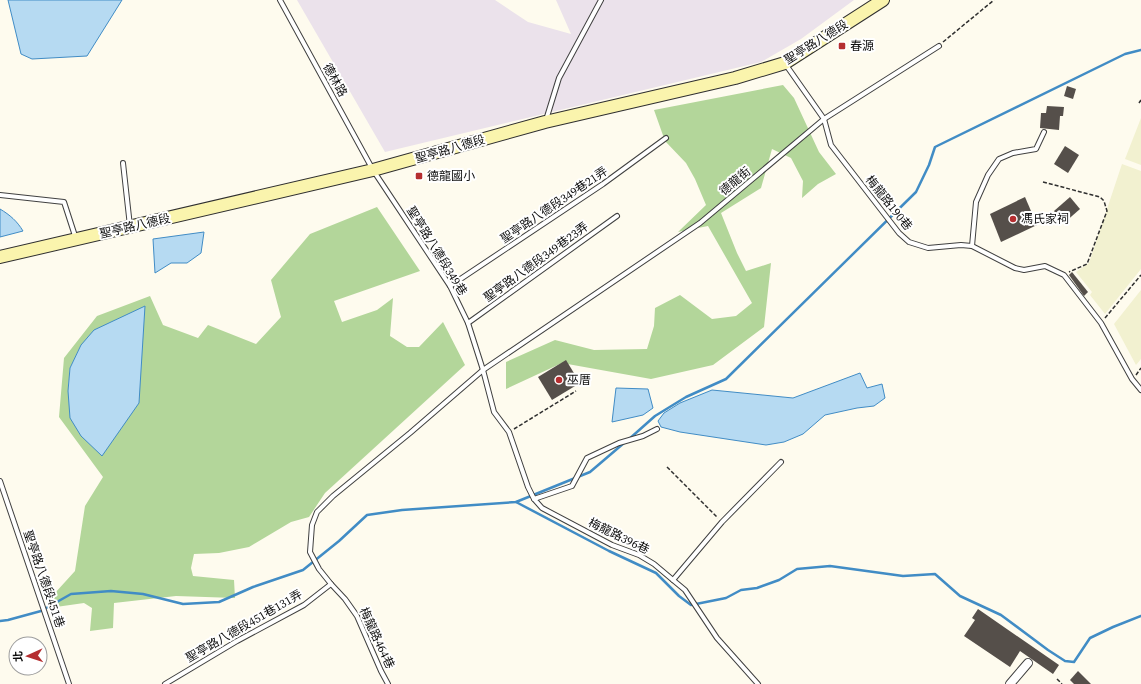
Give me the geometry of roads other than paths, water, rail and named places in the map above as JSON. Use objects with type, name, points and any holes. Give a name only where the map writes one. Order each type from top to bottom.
[{"type":"street","name":"聖亭路八德段","points":[[0,257],[373,170],[545,122],[735,78],[785,63],[883,0]]},
{"type":"street","points":[[1010,684],[1028,663]]},
{"type":"lane","name":"德林路","points":[[280,0],[373,170]]},
{"type":"lane","points":[[545,122],[559,78],[601,0]]},
{"type":"lane","name":"德龍街","points":[[331,584],[319,569],[310,552],[312,525],[318,512],[333,496],[410,433],[483,370],[700,223],[824,119],[939,46]]},
{"type":"lane","name":"梅龍路190巷","points":[[785,63],[824,119],[831,145],[900,233],[909,242],[928,248],[962,245],[972,246],[1015,268],[1024,270],[1045,266],[1064,275],[1101,324],[1132,380],[1141,390]]},
{"type":"lane","points":[[972,246],[976,202],[988,175],[999,159],[1013,153],[1036,150],[1044,132]]},
{"type":"lane","name":"聖亭路八德段349巷21弄","points":[[450,286],[603,184],[666,138]]},
{"type":"lane","points":[[123,164],[130,227]]},
{"type":"lane","name":"聖亭路八德段349巷","points":[[373,170],[450,286],[468,324],[483,370]]},
{"type":"lane","points":[[0,195],[64,202],[76,239]]},
{"type":"lane","name":"聖亭路八德段349巷23弄","points":[[468,324],[617,216]]},
{"type":"lane","name":"梅龍路396巷","points":[[483,370],[494,412],[509,432],[528,487],[534,499],[542,508],[612,544],[639,554],[654,564],[685,590],[717,638],[758,684]]},
{"type":"lane","points":[[534,499],[572,486],[587,458],[619,443],[643,436],[656,429]]},
{"type":"lane","points":[[673,580],[722,522],[781,462]]},
{"type":"lane","name":"聖亭路八德段451巷","points":[[0,481],[69,684]]},
{"type":"lane","name":"聖亭路八德段451巷131弄","points":[[165,684],[237,641],[304,605],[331,584]]},
{"type":"lane","name":"梅龍路464巷","points":[[331,584],[345,599],[357,616],[380,671],[388,684]]},
{"type":"water","points":[[8,0],[122,0],[87,56],[32,59],[21,54]]},
{"type":"water","points":[[0,209],[13,218],[23,231],[0,237]]},
{"type":"water","points":[[204,232],[201,253],[187,263],[171,263],[155,273],[153,239]]},
{"type":"water","points":[[145,306],[139,403],[102,456],[81,436],[70,418],[68,391],[70,368],[81,345],[94,330]]},
{"type":"water","points":[[860,373],[867,388],[882,384],[885,398],[874,406],[825,415],[803,434],[784,442],[766,445],[680,432],[661,427],[658,421],[664,413],[680,403],[712,390],[793,398]]},
{"type":"water","points":[[616,388],[648,389],[653,408],[643,415],[612,422]]},
{"type":"waterway","points":[[628,440],[655,416],[686,397],[726,379],[916,192],[929,165],[935,147],[1125,54],[1141,50]]},
{"type":"waterway","points":[[0,621],[41,611],[71,594],[111,591],[143,594],[183,604],[219,602],[253,587],[303,570],[339,541],[367,515],[402,510],[516,502],[590,472],[624,443]]},
{"type":"waterway","points":[[516,502],[609,551],[656,573],[679,596],[691,605],[726,598],[741,590],[757,588],[779,580],[797,569],[830,566],[903,576],[935,574],[960,596],[1001,615],[1065,661],[1074,662],[1090,638],[1141,616]]},
{"type":"place","name":"春源","points":[[842,46]]},
{"type":"place","name":"德龍國小","points":[[419,176]]},
{"type":"place","name":"馮氏家祠","points":[[1013,219]]},
{"type":"place","name":"巫厝","points":[[559,380]]}]
